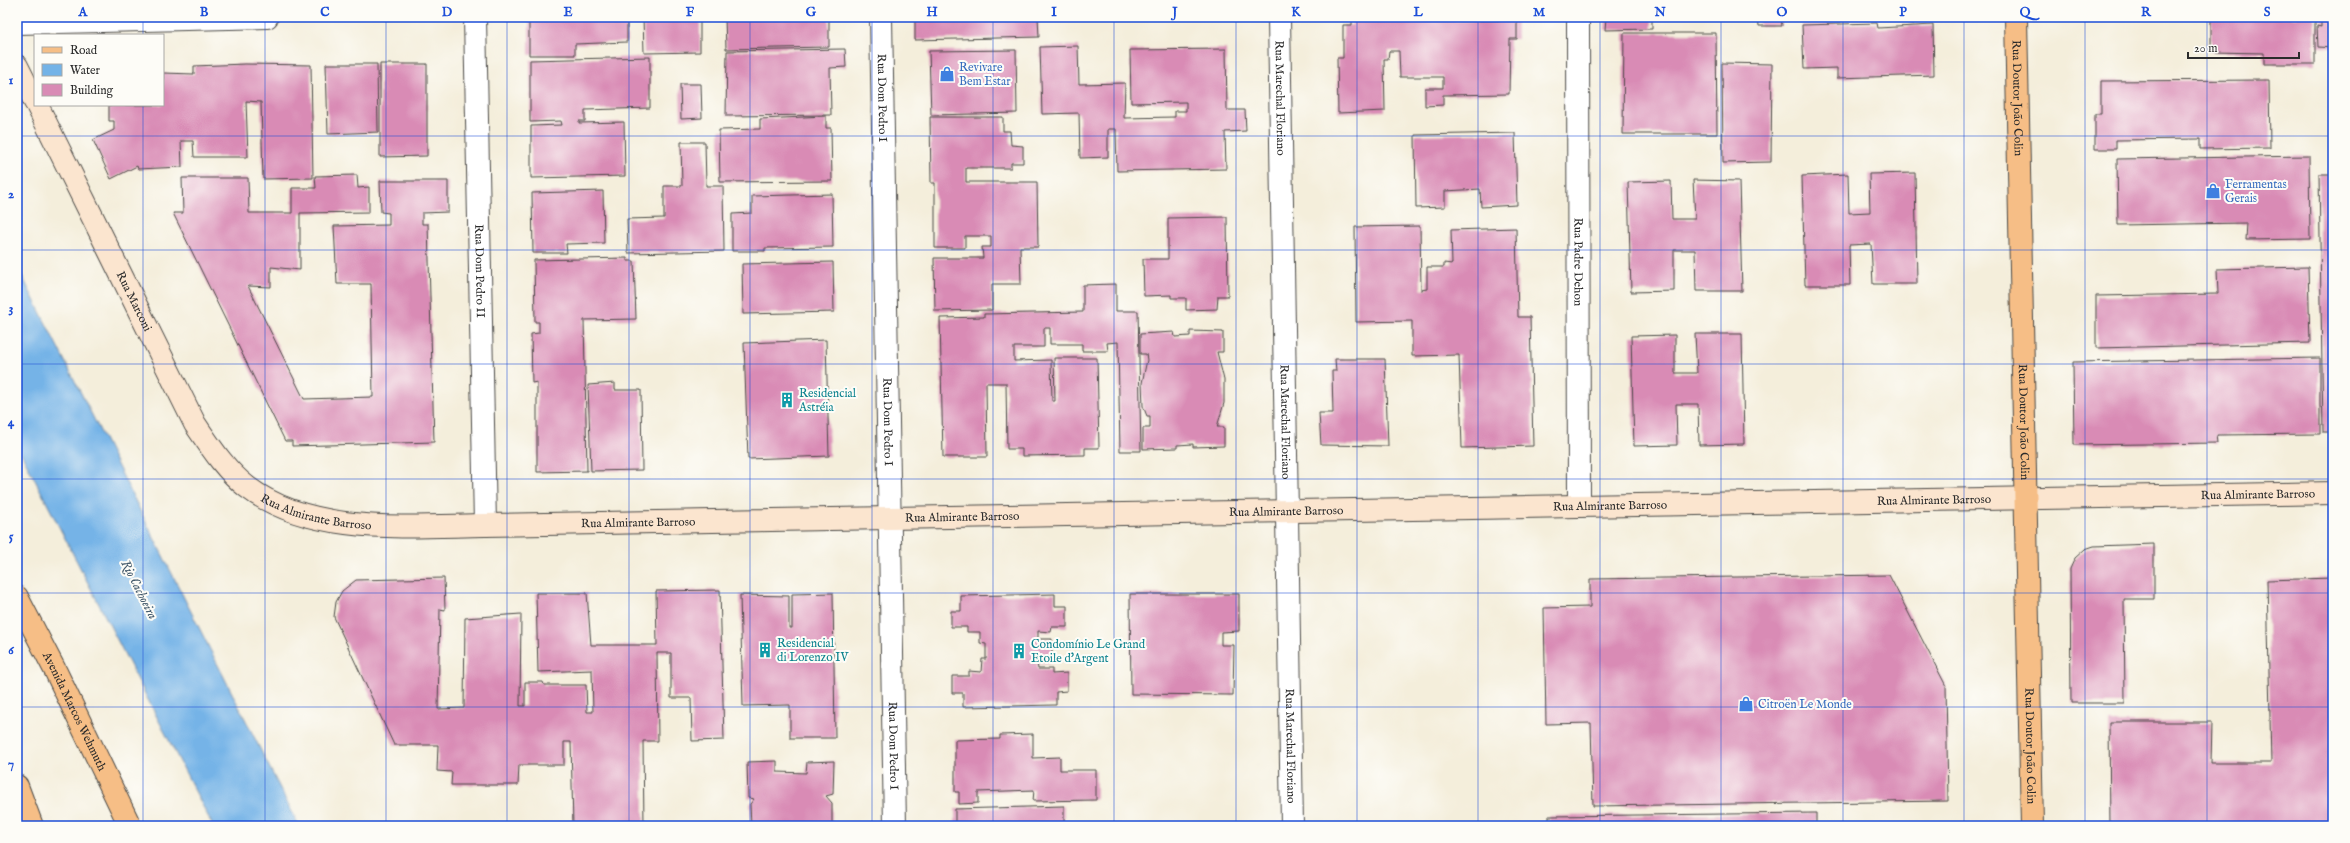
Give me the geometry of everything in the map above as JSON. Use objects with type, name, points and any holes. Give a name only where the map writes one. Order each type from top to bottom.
[{"type":"main road","name":"Rua Doutor João Colin","points":[[2016,17],[2032,826]]},
{"type":"main road","name":"Avenida Marcos Wehmuth","points":[[17,597],[56,672],[130,826]]},
{"type":"main road","points":[[17,786],[32,826]]},
{"type":"street","points":[[17,23],[267,17]]},
{"type":"street","name":"Rua Dom Pedro II","points":[[475,17],[485,525]]},
{"type":"street","name":"Rua Dom Pedro I","points":[[881,17],[895,826]]},
{"type":"street","name":"Rua Marechal Floriano","points":[[1279,17],[1292,826]]},
{"type":"street","name":"Rua Padre Dehon","points":[[1578,17],[1579,506]]},
{"type":"street","points":[[17,66],[34,100]]},
{"type":"street","name":"Rua Marconi","points":[[37,106],[195,424],[218,458],[248,487]]},
{"type":"street","name":"Rua Almirante Barroso","points":[[248,487],[282,506],[317,518],[357,525],[485,525],[2333,493]]},
{"type":"water","name":"Rio Cachoeira","points":[[17,266],[299,826],[213,826],[17,445]]},
{"type":"building","points":[[529,17],[627,17],[627,42],[575,44],[575,55],[529,55]]},
{"type":"building","points":[[643,17],[700,17],[700,52],[644,53]]},
{"type":"building","points":[[725,17],[829,17],[829,47],[726,49]]},
{"type":"building","points":[[915,17],[1038,17],[1039,37],[915,40]]},
{"type":"building","points":[[1352,17],[1452,17],[1452,21],[1517,20],[1517,39],[1510,39],[1509,94],[1443,95],[1443,105],[1425,106],[1425,88],[1443,88],[1443,77],[1400,77],[1399,51],[1389,51],[1388,59],[1384,59],[1385,111],[1338,113],[1337,58],[1343,58],[1343,25],[1352,25]]},
{"type":"building","points":[[1606,17],[1652,17],[1652,29],[1605,30]]},
{"type":"building","points":[[1758,17],[1781,17],[1782,26],[1759,26]]},
{"type":"building","points":[[2211,17],[2315,17],[2315,64],[2264,64],[2264,53],[2211,52]]},
{"type":"building","points":[[2321,17],[2333,17],[2333,48],[2318,47],[2317,26],[2321,27]]},
{"type":"building","points":[[1877,23],[1878,28],[1933,25],[1934,75],[1837,78],[1837,68],[1804,69],[1802,25]]},
{"type":"building","points":[[1624,33],[1716,33],[1717,134],[1623,134]]},
{"type":"building","points":[[1078,46],[1079,84],[1125,83],[1124,118],[1175,117],[1175,111],[1186,111],[1186,102],[1131,103],[1130,50],[1226,49],[1227,110],[1245,110],[1246,131],[1225,132],[1226,169],[1117,171],[1116,129],[1108,129],[1108,157],[1080,158],[1079,113],[1042,114],[1040,47]]},
{"type":"building","points":[[845,49],[846,67],[830,68],[831,115],[726,116],[727,51]]},
{"type":"building","points":[[1016,50],[1017,113],[931,115],[929,51]]},
{"type":"building","points":[[650,57],[650,108],[585,110],[585,121],[579,121],[579,123],[624,122],[625,176],[531,178],[531,126],[562,125],[561,121],[530,122],[530,60]]},
{"type":"building","points":[[1722,63],[1772,64],[1771,162],[1723,163]]},
{"type":"building","points":[[245,64],[311,65],[313,178],[263,179],[261,102],[246,101],[248,157],[194,157],[193,141],[181,141],[182,167],[138,169],[137,166],[111,179],[93,140],[114,130],[114,121],[109,121],[109,106],[164,106],[164,73],[194,74],[194,66]]},
{"type":"building","points":[[326,64],[377,64],[378,132],[328,134]]},
{"type":"building","points":[[380,64],[427,64],[427,156],[380,157]]},
{"type":"building","points":[[2269,80],[2270,148],[2200,149],[2200,139],[2116,140],[2116,149],[2095,149],[2095,114],[2101,114],[2101,81]]},
{"type":"building","points":[[680,84],[701,84],[702,118],[681,119]]},
{"type":"building","points":[[826,116],[826,128],[831,128],[832,181],[720,182],[719,130],[760,129],[760,119]]},
{"type":"building","points":[[930,117],[1003,117],[1003,131],[1010,131],[1011,145],[1023,146],[1023,163],[1011,163],[1011,168],[966,168],[966,182],[1037,182],[1038,247],[1020,247],[1021,284],[992,284],[992,310],[935,311],[934,258],[983,258],[982,247],[991,247],[991,236],[965,236],[965,248],[935,248],[935,183],[931,183]]},
{"type":"building","points":[[1515,133],[1517,205],[1481,207],[1480,189],[1445,191],[1445,207],[1416,208],[1415,135]]},
{"type":"building","points":[[681,142],[705,142],[706,186],[723,186],[724,251],[628,253],[627,219],[664,218],[664,186],[682,186]]},
{"type":"building","name":"Ferramentas Gerais","points":[[2309,156],[2310,239],[2246,240],[2247,223],[2118,225],[2117,159]]},
{"type":"building","points":[[1915,173],[1917,284],[1873,284],[1871,244],[1849,245],[1850,285],[1805,285],[1802,176],[1848,174],[1849,213],[1870,212],[1869,174]]},
{"type":"building","points":[[2319,174],[2333,174],[2333,432],[2323,432]]},
{"type":"building","points":[[357,175],[358,188],[369,187],[369,212],[300,213],[300,270],[271,267],[271,287],[248,286],[304,399],[373,397],[371,284],[337,284],[334,226],[389,225],[389,213],[381,212],[380,181],[448,181],[448,212],[422,213],[422,224],[428,224],[434,442],[292,446],[292,441],[285,441],[173,213],[183,213],[182,178],[248,178],[249,213],[292,213],[292,188],[316,188],[315,176]]},
{"type":"building","points":[[1693,180],[1739,181],[1742,291],[1696,291],[1695,250],[1674,250],[1674,291],[1631,292],[1628,182],[1671,181],[1672,219],[1695,219]]},
{"type":"building","points":[[603,191],[604,243],[566,244],[567,253],[533,253],[532,193]]},
{"type":"building","points":[[832,194],[833,247],[765,248],[765,251],[732,251],[732,214],[752,213],[752,196]]},
{"type":"building","points":[[1227,217],[1228,296],[1218,296],[1217,309],[1186,310],[1186,298],[1171,298],[1171,295],[1144,296],[1143,259],[1168,259],[1168,218]]},
{"type":"building","points":[[1420,226],[1421,290],[1427,289],[1427,267],[1444,267],[1444,263],[1452,264],[1451,230],[1516,228],[1518,317],[1530,317],[1533,446],[1462,448],[1459,355],[1412,356],[1412,321],[1356,322],[1355,227]]},
{"type":"building","points":[[627,258],[627,261],[634,261],[636,319],[584,320],[587,471],[537,472],[537,382],[532,383],[531,334],[539,333],[539,322],[535,322],[534,260]]},
{"type":"building","points":[[833,262],[834,312],[743,314],[742,264]]},
{"type":"building","points":[[2308,267],[2310,343],[2096,348],[2096,296],[2218,294],[2217,269]]},
{"type":"building","points":[[1116,284],[1116,311],[1138,311],[1141,451],[1120,451],[1118,342],[1107,343],[1108,351],[1082,351],[1082,344],[1050,344],[1050,328],[1044,328],[1044,347],[1014,347],[1014,361],[1051,360],[1052,401],[1055,401],[1054,358],[1097,358],[1099,448],[1085,448],[1085,455],[1022,456],[1022,449],[1007,449],[1006,383],[986,383],[987,457],[943,457],[940,318],[984,317],[984,314],[1083,312],[1083,285]]},
{"type":"building","points":[[1190,331],[1223,332],[1223,352],[1217,352],[1224,380],[1224,403],[1217,427],[1224,427],[1224,446],[1193,447],[1193,444],[1177,445],[1177,448],[1143,449],[1143,428],[1150,428],[1150,416],[1147,416],[1143,406],[1142,383],[1147,360],[1146,354],[1140,354],[1140,334],[1174,332],[1175,337],[1190,336]]},
{"type":"building","points":[[1695,334],[1742,334],[1744,444],[1699,445],[1698,404],[1676,404],[1677,445],[1634,446],[1631,336],[1675,335],[1675,373],[1697,373]]},
{"type":"building","name":"Residencial Astréia","points":[[826,340],[829,456],[748,459],[744,343]]},
{"type":"building","points":[[2320,358],[2320,434],[2217,435],[2218,443],[2074,445],[2073,362]]},
{"type":"building","points":[[1335,359],[1385,359],[1388,446],[1321,445],[1319,413],[1333,413],[1332,371],[1336,371]]},
{"type":"building","points":[[615,383],[615,390],[641,390],[642,470],[591,471],[588,385]]},
{"type":"building","points":[[2154,544],[2154,599],[2124,599],[2125,703],[2071,703],[2070,569],[2075,558],[2085,549],[2094,546]]},
{"type":"building","name":"Citroën Le Monde","points":[[1889,575],[1946,686],[1948,801],[1593,806],[1591,723],[1546,724],[1544,608],[1590,607],[1590,579]]},
{"type":"building","points":[[444,578],[445,610],[440,609],[438,709],[464,708],[465,618],[521,614],[520,706],[525,706],[525,682],[543,682],[544,685],[586,685],[587,712],[593,712],[592,670],[538,672],[536,593],[587,593],[591,645],[657,645],[656,591],[720,590],[724,740],[692,741],[691,698],[671,698],[671,653],[657,653],[658,741],[643,741],[644,826],[573,826],[571,742],[564,742],[564,765],[519,765],[518,785],[451,785],[452,772],[437,771],[438,745],[394,745],[334,617],[336,602],[342,591],[356,580]]},
{"type":"building","points":[[2333,578],[2333,826],[2110,826],[2109,722],[2212,722],[2211,763],[2271,763],[2267,580]]},
{"type":"building","points":[[833,593],[835,738],[790,738],[790,705],[743,706],[740,595],[789,596],[789,628],[792,628],[792,594]]},
{"type":"building","name":"Condomínio Le Grand Etoile d'Argent","points":[[1055,594],[1055,606],[1067,606],[1067,627],[1052,627],[1051,632],[1038,631],[1038,639],[1052,639],[1052,663],[1037,663],[1038,669],[1052,669],[1052,674],[1067,673],[1067,691],[1056,692],[1056,705],[963,707],[963,693],[952,693],[952,676],[969,676],[969,671],[981,672],[982,659],[986,659],[986,644],[980,643],[980,632],[967,632],[967,627],[951,627],[951,611],[961,611],[961,596]]},
{"type":"building","points":[[1130,594],[1239,594],[1239,631],[1221,632],[1221,645],[1234,645],[1233,695],[1131,694]]},
{"type":"building","points":[[1033,734],[1033,758],[1060,757],[1060,770],[1096,770],[1096,800],[1033,801],[1034,790],[978,792],[978,803],[959,804],[959,792],[955,792],[955,740],[1000,739],[1000,735]]},
{"type":"building","points":[[777,761],[777,772],[806,773],[807,762],[834,761],[833,794],[826,796],[832,803],[832,826],[751,826],[750,804],[754,799],[748,798],[747,762]]},
{"type":"building","points":[[1064,806],[1064,826],[955,826],[955,809]]},
{"type":"building","points":[[1816,813],[1816,826],[1549,826],[1549,816]]},
{"type":"place","name":"Revivare Bem Estar","points":[[947,74]]},
{"type":"place","name":"Ferramentas Gerais","points":[[2213,191]]},
{"type":"place","name":"Residencial Astréia","points":[[787,400]]},
{"type":"place","name":"Residencial di Lorenzo IV","points":[[765,650]]},
{"type":"place","name":"Condomínio Le Grand Etoile d'Argent","points":[[1019,651]]},
{"type":"place","name":"Citroën Le Monde","points":[[1746,704]]}]
